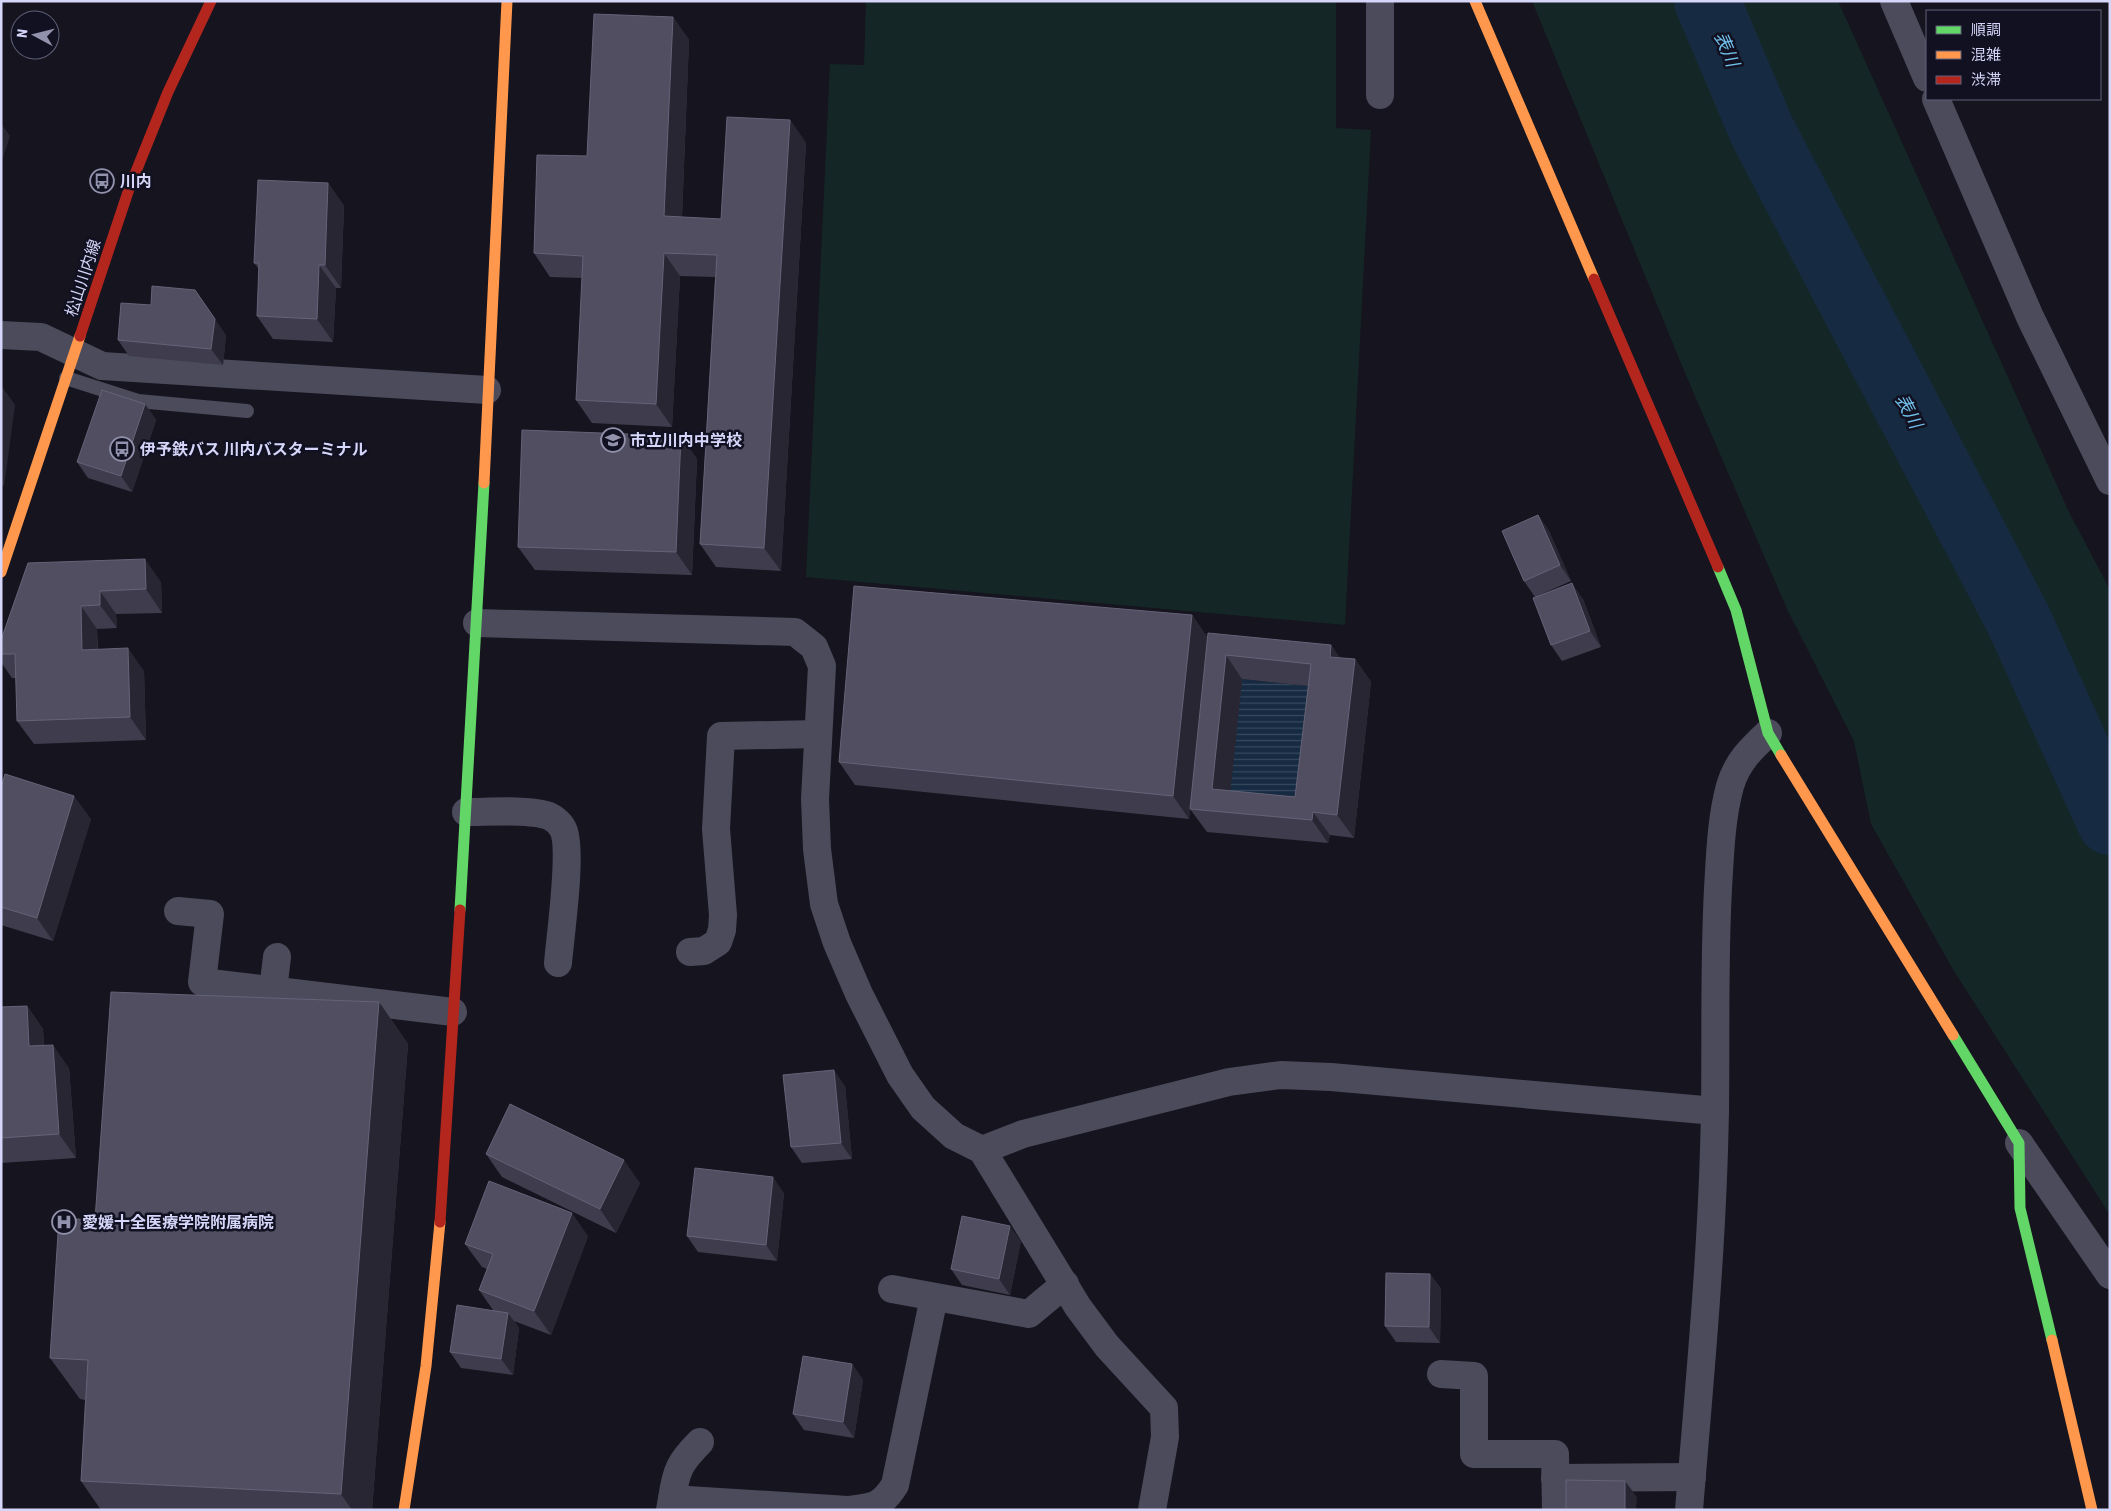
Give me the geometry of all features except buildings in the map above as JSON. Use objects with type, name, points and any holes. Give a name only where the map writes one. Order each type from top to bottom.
[{"type":"street","name":"松山川内線","points":[[1,572],[129,189],[168,92],[211,1]]},
{"type":"street","points":[[404,1510],[427,1357],[438,1236],[454,1012],[477,623],[507,1]]},
{"type":"street","points":[[1380,1],[1380,95]]},
{"type":"street","points":[[1476,1],[1736,610],[1768,732],[2019,1143],[2110,1275]]},
{"type":"street","points":[[1894,1],[1926,76]]},
{"type":"street","points":[[1936,100],[2030,317],[2110,481]]},
{"type":"street","points":[[1,335],[41,337],[71,366],[102,366],[487,390]]},
{"type":"street","points":[[477,623],[794,632],[814,647],[822,666],[815,799],[817,849],[824,904],[837,943],[900,1075],[923,1108],[954,1136],[982,1150],[1065,1284],[1107,1346],[1164,1408],[1166,1437],[1152,1510]]},
{"type":"street","points":[[1689,1510],[1706,1310],[1715,1110],[1716,915],[1720,844],[1730,786],[1744,756],[1768,732]]},
{"type":"street","points":[[690,952],[704,951],[718,942],[722,930],[723,915],[716,829],[721,736],[818,734]]},
{"type":"street","points":[[466,812],[548,815],[558,822],[564,830],[567,853],[558,963]]},
{"type":"street","points":[[178,911],[210,914],[202,982],[454,1012]]},
{"type":"street","points":[[273,990],[277,957]]},
{"type":"street","points":[[982,1150],[1023,1134],[1219,1084],[1281,1075],[1330,1077],[1715,1110]]},
{"type":"street","points":[[2019,1143],[2020,1208],[2092,1510]]},
{"type":"street","points":[[892,1289],[1028,1314],[1065,1284]]},
{"type":"street","points":[[700,1442],[683,1459],[675,1478],[671,1504],[848,1510],[874,1507],[886,1498],[895,1484],[934,1297]]},
{"type":"street","points":[[1441,1374],[1474,1376],[1474,1454],[1555,1454],[1556,1510]]},
{"type":"street","points":[[1555,1478],[1692,1477]]},
{"type":"lane","points":[[71,366],[138,401],[247,410]]},
{"type":"green space","points":[[866,1],[1336,1],[1336,128],[1371,130],[1345,625],[806,577],[830,64],[864,65]]},
{"type":"green space","points":[[1532,1],[1838,1],[2068,510],[2110,590],[2110,1215],[1954,971],[1871,824],[1854,741],[1787,609],[1688,380]]},
{"type":"water","points":[[1242,679],[1327,688],[1312,820],[1228,812]]},
{"type":"waterway","name":"表川","points":[[1707,1],[1762,131],[2018,619],[2110,822]]},
{"type":"traffic: fast","points":[[460,910],[484,483]]},
{"type":"traffic: fast","points":[[1718,567],[1736,610],[1768,733],[1781,755]]},
{"type":"traffic: fast","points":[[1953,1035],[2019,1143],[2020,1208],[2052,1340]]},
{"type":"traffic: slow","points":[[484,483],[507,1]]},
{"type":"traffic: slow","points":[[1475,1],[1594,279]]},
{"type":"traffic: slow","points":[[1,572],[80,336]]},
{"type":"traffic: slow","points":[[1781,755],[1953,1035]]},
{"type":"traffic: slow","points":[[404,1510],[426,1366],[440,1222]]},
{"type":"traffic: slow","points":[[2052,1340],[2092,1510]]},
{"type":"traffic: jam","points":[[80,336],[129,189],[168,92],[211,1]]},
{"type":"traffic: jam","points":[[1594,279],[1718,567]]},
{"type":"traffic: jam","points":[[440,1222],[460,910]]},
{"type":"place","name":"川内","points":[[102,181]]},
{"type":"place","name":"市立川内中学校","points":[[613,440]]},
{"type":"place","name":"伊予鉄バス 川内バスターミナル","points":[[122,449]]},
{"type":"place","name":"愛媛十全医療学院附属病院","points":[[64,1222]]}]
